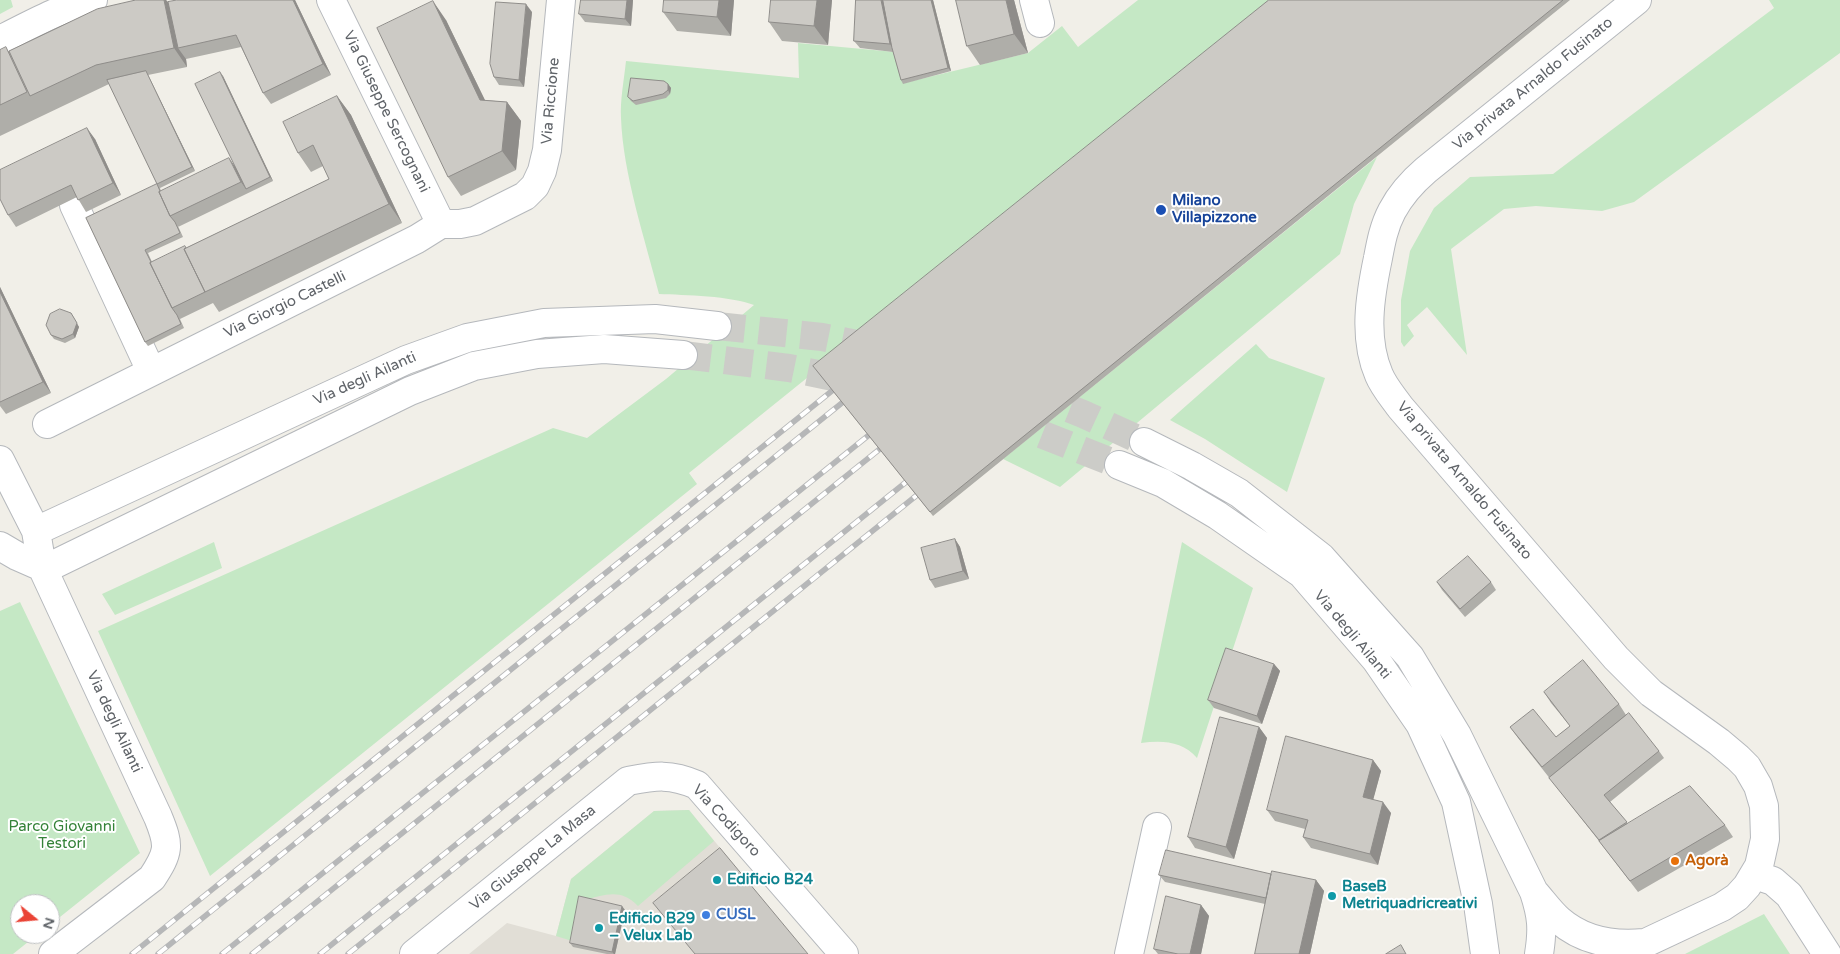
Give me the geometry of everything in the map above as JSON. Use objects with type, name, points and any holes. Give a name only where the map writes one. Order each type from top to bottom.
[{"type":"street","points":[[0,40],[45,8],[93,0]]},
{"type":"street","name":"Via Giuseppe Sercognani","points":[[331,0],[441,224]]},
{"type":"street","name":"Via Riccione","points":[[441,224],[474,222],[525,196],[535,186],[542,171],[547,150],[561,0]]},
{"type":"street","name":"Via privata Arnaldo Fusinato","points":[[1634,948],[1730,902],[1742,891],[1755,874],[1764,848],[1766,816],[1762,795],[1747,767],[1718,742],[1651,693],[1604,646],[1392,397],[1379,376],[1372,349],[1369,320],[1380,244],[1388,218],[1404,191],[1426,170],[1637,0]]},
{"type":"street","points":[[74,205],[151,371]]},
{"type":"street","name":"Via Giorgio Castelli","points":[[47,424],[417,239],[441,224]]},
{"type":"street","name":"Via degli Ailanti","points":[[36,531],[406,360],[467,338],[544,323],[655,319],[717,326]]},
{"type":"street","name":"Via degli Ailanti","points":[[42,567],[53,565],[73,556],[410,391],[474,366],[537,354],[604,349],[683,355]]},
{"type":"street","name":"Via degli Ailanti","points":[[1144,442],[1192,466],[1239,493],[1321,557],[1410,657],[1457,735],[1534,892],[1541,911],[1542,929],[1539,954]]},
{"type":"street","name":"Via degli Ailanti","points":[[0,460],[36,531],[42,567],[165,834],[167,848],[162,862],[152,878],[53,954]]},
{"type":"street","name":"Via degli Ailanti","points":[[1119,464],[1163,483],[1217,514],[1302,574],[1376,660],[1420,724],[1456,802],[1478,904],[1485,954]]},
{"type":"street","points":[[0,546],[42,567]]},
{"type":"street","name":"Via Giuseppe La Masa","points":[[414,954],[628,781],[657,776]]},
{"type":"street","name":"Via Codigoro","points":[[657,776],[681,778],[697,785],[844,954]]},
{"type":"street","points":[[1129,954],[1158,827]]},
{"type":"street","points":[[1755,874],[1773,881],[1790,895],[1826,954]]},
{"type":"street","name":"Via degli Ailanti","points":[[1534,892],[1559,920],[1577,932],[1609,944],[1634,948]]},
{"type":"shaded area","points":[[689,810],[807,954],[469,954],[507,923],[556,936],[571,879],[654,811]]},
{"type":"green space","points":[[0,0],[11,0],[13,7],[0,14]]},
{"type":"green space","points":[[1138,0],[1276,0],[689,473],[697,484],[210,876],[98,631],[553,428],[587,438],[666,379],[754,305],[721,298],[659,294],[630,184],[626,161],[621,104],[626,61],[799,78],[798,43],[895,52],[904,83],[1028,53],[1062,26],[1078,47]]},
{"type":"green space","points":[[1769,0],[1840,0],[1840,53],[1634,202],[1602,211],[1536,206],[1504,209],[1451,249],[1467,355],[1427,307],[1407,325],[1414,336],[1404,347],[1401,342],[1401,300],[1410,251],[1434,208],[1470,177],[1553,174],[1774,8]]},
{"type":"green space","points":[[1377,157],[1354,204],[1340,254],[1060,487],[1003,459]]},
{"type":"green space","points":[[1256,344],[1269,358],[1325,378],[1287,492],[1205,439],[1170,420]]},
{"type":"green space","points":[[214,542],[222,568],[115,615],[102,594]]},
{"type":"green space","points":[[1182,542],[1253,588],[1197,758],[1185,748],[1172,743],[1141,743]]},
{"type":"green space","name":"Parco Giovanni Testori","points":[[20,602],[140,853],[60,917],[60,894],[10,894],[10,944],[26,944],[13,954],[0,954],[0,611]]},
{"type":"green space","points":[[689,810],[714,841],[638,906],[624,896],[612,894],[582,900],[572,941],[556,936],[571,879],[654,811]]},
{"type":"green space","points":[[1764,914],[1790,954],[1685,954]]},
{"type":"building","points":[[136,0],[164,0],[174,48],[96,65],[30,96],[9,51],[97,9]]},
{"type":"building","points":[[177,0],[293,0],[323,64],[263,93],[236,35],[178,48],[168,2]]},
{"type":"building","points":[[581,0],[627,0],[625,19],[579,14]]},
{"type":"building","points":[[664,0],[719,0],[717,17],[663,12]]},
{"type":"building","points":[[771,0],[817,0],[814,26],[769,22]]},
{"type":"building","points":[[856,0],[881,0],[890,44],[854,41]]},
{"type":"building","points":[[883,0],[931,0],[948,68],[901,80],[892,48]]},
{"type":"building","points":[[956,0],[1006,0],[1014,34],[967,46]]},
{"type":"building","points":[[1269,0],[1563,0],[930,512],[813,366]]},
{"type":"building","points":[[433,1],[480,100],[507,102],[502,151],[448,177],[377,28]]},
{"type":"building","points":[[496,2],[526,4],[519,80],[494,77],[490,64]]},
{"type":"building","points":[[6,47],[27,92],[0,105],[0,50]]},
{"type":"building","points":[[146,71],[192,167],[157,184],[107,80]]},
{"type":"building","points":[[220,72],[270,177],[246,189],[195,84]]},
{"type":"building","points":[[631,78],[664,81],[668,84],[668,90],[663,94],[633,101],[628,97]]},
{"type":"building","points":[[337,96],[389,204],[205,292],[184,249],[329,179],[313,145],[298,153],[283,122]]},
{"type":"building","points":[[87,128],[113,183],[78,200],[71,185],[8,215],[0,199],[0,170]]},
{"type":"building","points":[[229,158],[241,182],[170,216],[159,192]]},
{"type":"building","points":[[157,184],[170,216],[180,233],[145,250],[181,324],[145,342],[86,218]]},
{"type":"building","points":[[185,246],[186,248],[184,249],[205,292],[172,308],[150,263]]},
{"type":"building","points":[[0,292],[43,382],[0,402]]},
{"type":"building","points":[[60,309],[71,313],[77,323],[73,334],[62,339],[51,335],[46,325],[50,314]]},
{"type":"building","points":[[955,539],[963,571],[930,580],[921,548]]},
{"type":"building","points":[[1468,556],[1491,582],[1460,609],[1437,582]]},
{"type":"building","points":[[1226,648],[1274,664],[1257,716],[1208,700]]},
{"type":"building","points":[[1583,660],[1619,704],[1542,767],[1510,727],[1533,709],[1556,737],[1570,726],[1544,692]]},
{"type":"building","points":[[1629,713],[1659,751],[1604,795],[1627,822],[1599,840],[1549,778]]},
{"type":"building","points":[[1220,717],[1259,727],[1226,847],[1188,837]]},
{"type":"building","points":[[1286,736],[1373,760],[1363,797],[1383,802],[1370,854],[1303,837],[1308,820],[1267,810]]},
{"type":"building","points":[[1690,786],[1725,825],[1630,881],[1599,841]]},
{"type":"building","name":"Edificio B24","points":[[720,848],[808,954],[695,954],[653,903]]},
{"type":"building","points":[[1166,850],[1271,874],[1266,898],[1159,875]]},
{"type":"building","points":[[1272,871],[1316,880],[1299,954],[1255,954]]},
{"type":"building","name":"Edificio B29 – Velux Lab","points":[[579,896],[622,906],[612,952],[570,943]]},
{"type":"building","points":[[1166,896],[1201,905],[1190,954],[1178,954],[1154,949]]},
{"type":"building","points":[[1401,945],[1406,954],[1386,954]]},
{"type":"tunnel","points":[[717,326],[822,337],[882,349]]},
{"type":"tunnel","points":[[683,355],[789,368],[857,382]]},
{"type":"tunnel","points":[[1031,393],[1144,442]]},
{"type":"tunnel","points":[[1003,419],[1119,465]]},
{"type":"railway","points":[[132,954],[843,382]]},
{"type":"railway","points":[[158,954],[853,394]]},
{"type":"railway","points":[[222,954],[879,427]]},
{"type":"railway","points":[[252,954],[891,440]]},
{"type":"railway","points":[[320,954],[916,474]]},
{"type":"railway","points":[[348,954],[927,487]]},
{"type":"place","name":"Milano Villapizzone","points":[[1161,210]]},
{"type":"place","name":"Agorà","points":[[1675,861]]},
{"type":"place","name":"Edificio B24","points":[[717,880]]},
{"type":"place","name":"BaseB Metriquadricreativi","points":[[1332,896]]},
{"type":"place","name":"CUSL","points":[[706,915]]},
{"type":"place","name":"Edificio B29 – Velux Lab","points":[[599,928]]}]
